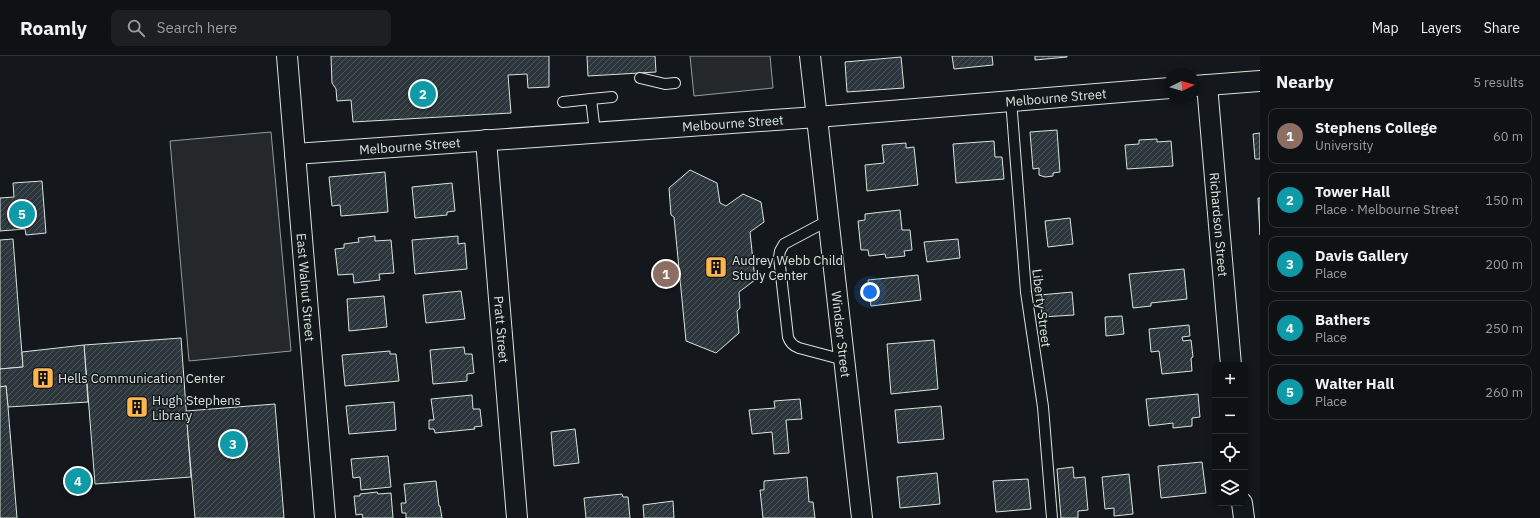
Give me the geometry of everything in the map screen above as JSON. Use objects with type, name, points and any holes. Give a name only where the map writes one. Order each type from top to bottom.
[{"type":"street","name":"East Walnut Street","points":[[287,56],[325,518]]},
{"type":"street","name":"Windsor Street","points":[[810,56],[862,518]]},
{"type":"street","points":[[1201,85],[1260,81]]},
{"type":"street","name":"Richardson Street","points":[[1201,85],[1231,362]]},
{"type":"street","name":"Melbourne Street","points":[[295,154],[817,117],[1164,88]]},
{"type":"street","name":"Pratt Street","points":[[486,140],[517,518]]},
{"type":"street","points":[[1242,506],[1244,518]]},
{"type":"lane","points":[[640,78],[665,84],[675,83]]},
{"type":"lane","points":[[564,102],[612,97]]},
{"type":"lane","points":[[591,99],[595,132]]},
{"type":"lane","name":"Liberty Street","points":[[1010,100],[1026,292],[1043,407],[1052,518]]},
{"type":"lane","points":[[828,220],[784,244],[780,251],[780,265],[788,336],[793,346],[844,360]]},
{"type":"shaded area","points":[[690,56],[770,56],[773,88],[694,96]]},
{"type":"shaded area","points":[[271,132],[291,351],[189,361],[170,141]]},
{"type":"building","points":[[331,56],[549,56],[549,87],[528,88],[527,74],[508,75],[511,113],[353,122],[351,100],[337,101],[336,89],[332,83]]},
{"type":"building","points":[[587,56],[655,56],[656,72],[588,76]]},
{"type":"building","points":[[952,56],[992,56],[993,65],[954,69]]},
{"type":"building","points":[[1035,56],[1067,56],[1067,57],[1035,60]]},
{"type":"building","points":[[901,57],[904,88],[847,92],[845,62]]},
{"type":"building","points":[[1057,130],[1060,172],[1053,173],[1053,176],[1045,177],[1039,175],[1039,168],[1033,169],[1030,132]]},
{"type":"building","points":[[1260,133],[1260,159],[1255,159],[1253,134]]},
{"type":"building","points":[[1157,139],[1157,142],[1171,141],[1173,166],[1127,169],[1125,145],[1139,144],[1139,140]]},
{"type":"building","points":[[994,141],[995,157],[1002,157],[1004,179],[956,183],[953,144]]},
{"type":"building","points":[[906,143],[906,148],[914,147],[918,185],[867,191],[865,165],[884,163],[882,145]]},
{"type":"building","name":"Audrey Webb Child Study Center","points":[[690,170],[717,183],[720,203],[726,206],[743,194],[761,202],[764,222],[750,232],[755,280],[739,292],[740,308],[737,311],[739,333],[716,353],[686,341],[674,217],[671,215],[669,188]]},
{"type":"building","points":[[385,172],[388,212],[341,216],[340,205],[332,206],[329,177]]},
{"type":"building","points":[[42,181],[46,233],[26,235],[25,229],[0,231],[0,198],[14,197],[13,183]]},
{"type":"building","points":[[452,183],[455,211],[447,212],[447,215],[415,218],[412,187]]},
{"type":"building","points":[[1258,198],[1260,198],[1260,235]]},
{"type":"building","points":[[900,210],[902,230],[910,230],[912,250],[904,251],[905,256],[886,258],[885,254],[869,256],[868,250],[861,250],[858,221],[865,220],[865,214]]},
{"type":"building","points":[[1070,218],[1073,244],[1048,247],[1045,221]]},
{"type":"building","points":[[375,236],[375,241],[391,240],[394,273],[379,274],[380,280],[354,283],[353,274],[338,275],[335,249],[344,248],[344,244],[359,242],[358,238]]},
{"type":"building","points":[[458,236],[458,244],[465,243],[467,269],[415,274],[412,240]]},
{"type":"building","points":[[13,239],[23,367],[0,369],[0,240]]},
{"type":"building","points":[[958,239],[960,258],[927,262],[924,242]]},
{"type":"building","points":[[1184,269],[1187,299],[1151,303],[1151,306],[1133,308],[1129,274]]},
{"type":"building","points":[[918,275],[921,300],[871,306],[868,280]]},
{"type":"building","points":[[461,291],[465,319],[426,323],[423,295]]},
{"type":"building","points":[[1072,292],[1074,315],[1042,317],[1040,295]]},
{"type":"building","points":[[384,296],[387,327],[349,331],[347,299]]},
{"type":"building","points":[[1122,316],[1124,334],[1106,336],[1105,317]]},
{"type":"building","points":[[1189,325],[1190,336],[1182,337],[1183,341],[1191,340],[1193,357],[1191,358],[1192,371],[1162,374],[1159,351],[1151,352],[1149,329]]},
{"type":"building","name":"Hugh Stephens Library","points":[[181,338],[191,477],[95,484],[84,345]]},
{"type":"building","points":[[934,340],[938,389],[891,394],[887,344]]},
{"type":"building","name":"Hells Communication Center","points":[[84,345],[88,402],[8,407],[6,386],[0,387],[0,369],[23,367],[22,352]]},
{"type":"building","points":[[464,347],[465,354],[472,354],[474,373],[467,374],[467,381],[433,384],[430,350]]},
{"type":"building","points":[[390,351],[390,354],[396,354],[399,381],[345,386],[342,355]]},
{"type":"building","points":[[6,386],[17,518],[0,518],[0,387]]},
{"type":"building","points":[[1198,394],[1200,417],[1192,418],[1192,426],[1173,428],[1173,423],[1149,426],[1146,399]]},
{"type":"building","points":[[472,395],[473,409],[480,409],[482,426],[474,427],[475,429],[435,433],[434,429],[429,429],[429,420],[434,420],[431,399]]},
{"type":"building","points":[[800,399],[802,419],[786,420],[789,453],[774,454],[772,432],[752,434],[749,410],[775,408],[774,401]]},
{"type":"building","points":[[394,402],[396,430],[349,434],[346,406]]},
{"type":"building","points":[[275,404],[284,518],[195,518],[186,411]]},
{"type":"building","points":[[941,406],[944,439],[898,443],[895,410]]},
{"type":"building","points":[[575,429],[579,463],[554,466],[551,432]]},
{"type":"building","points":[[388,456],[391,487],[361,490],[360,477],[353,478],[351,459]]},
{"type":"building","points":[[1202,462],[1206,493],[1161,498],[1158,466]]},
{"type":"building","points":[[1073,467],[1074,478],[1085,477],[1088,510],[1078,511],[1078,518],[1061,518],[1057,469]]},
{"type":"building","points":[[937,473],[940,504],[900,508],[897,477]]},
{"type":"building","points":[[1129,474],[1133,514],[1114,516],[1114,508],[1105,509],[1102,477]]},
{"type":"building","points":[[807,477],[809,502],[813,502],[815,518],[763,518],[760,490],[764,490],[764,481]]},
{"type":"building","points":[[1028,479],[1031,509],[996,512],[993,481]]},
{"type":"building","points":[[436,481],[442,518],[406,518],[406,513],[402,513],[401,503],[406,503],[404,484]]},
{"type":"building","points":[[377,492],[378,494],[391,493],[393,518],[363,518],[362,514],[356,515],[354,496]]},
{"type":"building","points":[[622,494],[623,497],[628,497],[630,518],[586,518],[584,498]]},
{"type":"building","points":[[673,501],[674,518],[644,518],[643,505]]},
{"type":"place","name":"Tower Hall","points":[[423,94]]},
{"type":"place","name":"Walter Hall","points":[[22,214]]},
{"type":"place","name":"Audrey Webb Child Study Center","points":[[716,267]]},
{"type":"place","name":"Stephens College","points":[[666,274]]},
{"type":"place","name":"Hells Communication Center","points":[[43,378]]},
{"type":"place","name":"Hugh Stephens Library","points":[[137,407]]},
{"type":"place","name":"Davis Gallery","points":[[233,444]]},
{"type":"place","name":"Bathers","points":[[78,481]]}]
